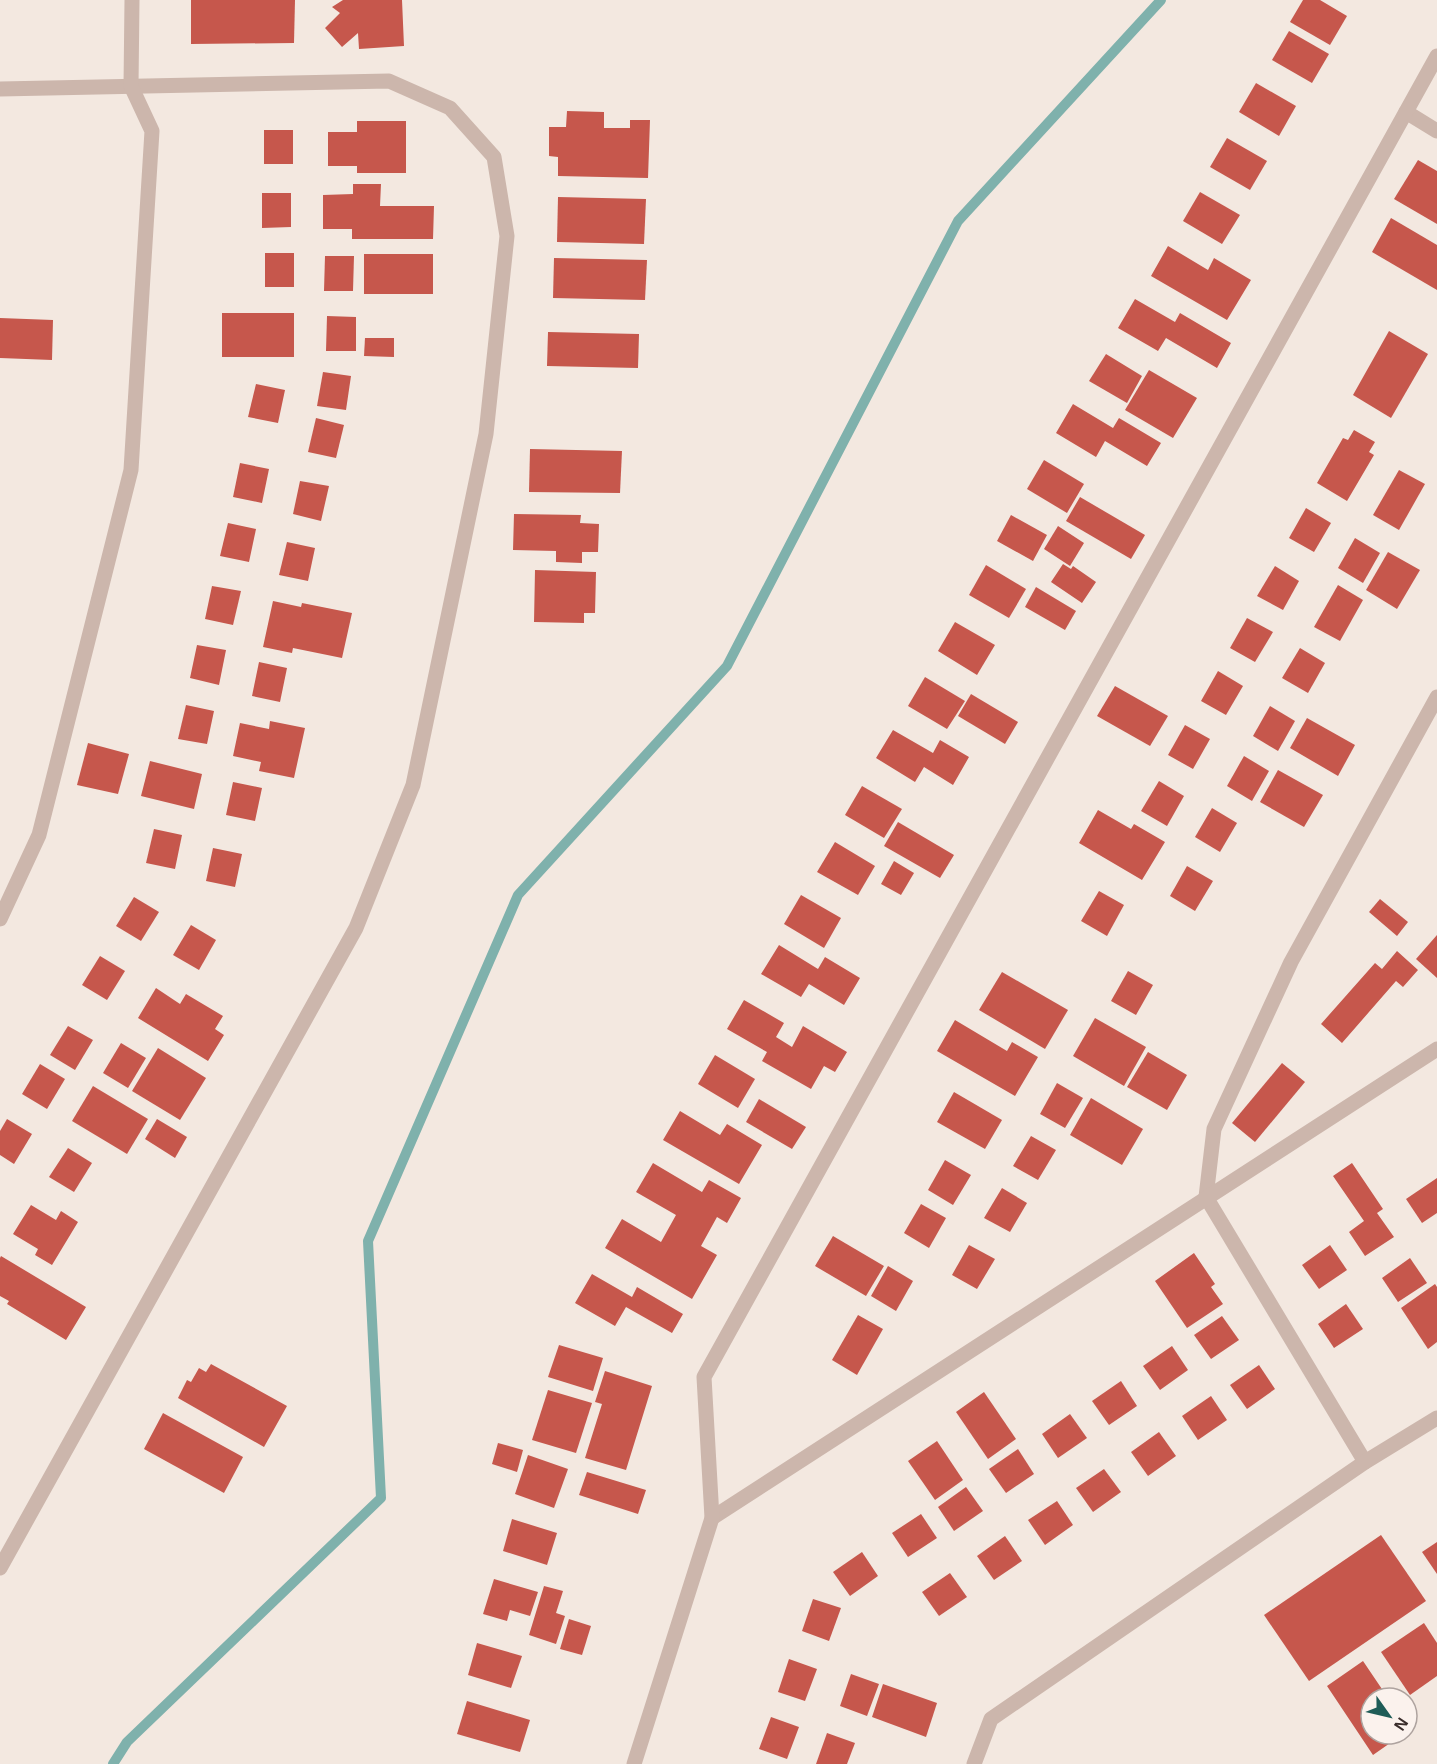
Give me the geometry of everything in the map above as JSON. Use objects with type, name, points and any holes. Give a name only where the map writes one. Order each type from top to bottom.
[{"type":"street","points":[[0,920],[39,835],[131,470],[152,131],[131,86],[132,0]]},
{"type":"street","points":[[634,1764],[711,1518],[704,1377],[1437,56]]},
{"type":"street","points":[[0,89],[388,81],[450,108],[494,157],[507,236],[486,434],[412,785],[356,928],[0,1568]]},
{"type":"street","points":[[1406,111],[1437,131]]},
{"type":"street","points":[[1365,1462],[1206,1197],[1214,1129],[1291,962],[1437,697]]},
{"type":"street","points":[[711,1518],[1437,1049]]},
{"type":"street","points":[[974,1764],[991,1719],[1365,1462],[1437,1418]]},
{"type":"building","points":[[191,0],[295,0],[294,43],[191,44]]},
{"type":"building","points":[[343,0],[402,0],[404,46],[359,49],[358,33],[342,47],[325,28],[340,13],[332,7]]},
{"type":"building","points":[[1303,0],[1320,0],[1347,16],[1330,45],[1290,22]]},
{"type":"building","points":[[1289,31],[1329,54],[1312,83],[1272,60]]},
{"type":"building","points":[[1256,83],[1296,106],[1279,136],[1239,112]]},
{"type":"building","points":[[567,111],[604,112],[604,128],[630,128],[630,120],[650,120],[648,178],[558,176],[558,157],[549,156],[549,127],[566,127]]},
{"type":"building","points":[[357,121],[406,121],[406,173],[357,173],[357,166],[328,166],[328,132],[357,132]]},
{"type":"building","points":[[264,130],[293,130],[293,164],[264,164]]},
{"type":"building","points":[[1227,138],[1267,161],[1250,190],[1210,167]]},
{"type":"building","points":[[1418,160],[1437,171],[1437,224],[1394,199]]},
{"type":"building","points":[[353,184],[381,184],[380,206],[434,206],[433,239],[352,239],[352,229],[323,229],[323,195],[353,194]]},
{"type":"building","points":[[1200,192],[1240,215],[1222,244],[1183,221]]},
{"type":"building","points":[[262,193],[291,193],[291,227],[262,228]]},
{"type":"building","points":[[558,197],[646,199],[644,244],[557,242]]},
{"type":"building","points":[[1391,218],[1437,245],[1437,290],[1372,252]]},
{"type":"building","points":[[1168,246],[1208,270],[1214,258],[1251,280],[1227,320],[1151,276]]},
{"type":"building","points":[[265,253],[294,253],[294,287],[265,287]]},
{"type":"building","points":[[364,254],[433,254],[433,294],[364,294]]},
{"type":"building","points":[[325,256],[354,256],[353,291],[324,291]]},
{"type":"building","points":[[554,258],[647,260],[645,300],[553,298]]},
{"type":"building","points":[[1135,299],[1175,322],[1180,313],[1231,343],[1217,368],[1166,338],[1158,351],[1118,328]]},
{"type":"building","points":[[222,313],[294,313],[294,357],[222,357]]},
{"type":"building","points":[[327,316],[356,317],[356,351],[326,351]]},
{"type":"building","points":[[0,318],[53,320],[52,360],[0,358]]},
{"type":"building","points":[[1389,331],[1428,354],[1391,418],[1353,395]]},
{"type":"building","points":[[548,332],[639,334],[638,368],[547,366]]},
{"type":"building","points":[[365,338],[394,338],[394,357],[364,356]]},
{"type":"building","points":[[1106,354],[1142,376],[1127,403],[1089,381]]},
{"type":"building","points":[[1149,370],[1197,398],[1173,438],[1125,410]]},
{"type":"building","points":[[323,372],[351,376],[346,410],[317,406]]},
{"type":"building","points":[[256,384],[285,390],[278,423],[248,417]]},
{"type":"building","points":[[1073,404],[1113,428],[1119,418],[1161,443],[1147,466],[1105,441],[1096,457],[1056,433]]},
{"type":"building","points":[[316,418],[344,425],[336,458],[308,452]]},
{"type":"building","points":[[1354,430],[1375,442],[1369,452],[1374,455],[1347,501],[1317,483],[1343,438],[1348,440]]},
{"type":"building","points":[[530,449],[622,451],[620,493],[529,492]]},
{"type":"building","points":[[1044,460],[1084,484],[1067,513],[1027,489]]},
{"type":"building","points":[[240,463],[269,469],[262,503],[233,497]]},
{"type":"building","points":[[1399,470],[1425,484],[1399,530],[1373,515]]},
{"type":"building","points":[[300,481],[329,486],[321,521],[293,514]]},
{"type":"building","points":[[1080,497],[1145,535],[1131,559],[1066,521]]},
{"type":"building","points":[[1306,508],[1331,523],[1314,552],[1289,538]]},
{"type":"building","points":[[514,514],[581,515],[580,523],[599,524],[598,552],[582,552],[582,563],[556,562],[556,551],[513,550]]},
{"type":"building","points":[[1011,515],[1047,535],[1033,561],[997,541]]},
{"type":"building","points":[[228,523],[256,529],[249,562],[220,556]]},
{"type":"building","points":[[1058,526],[1084,543],[1070,566],[1044,549]]},
{"type":"building","points":[[1355,538],[1380,553],[1363,583],[1338,568]]},
{"type":"building","points":[[287,542],[315,548],[308,581],[279,575]]},
{"type":"building","points":[[1388,552],[1420,570],[1397,609],[1366,590]]},
{"type":"building","points":[[1063,564],[1071,569],[1073,566],[1096,582],[1082,603],[1051,582]]},
{"type":"building","points":[[986,565],[1026,589],[1009,618],[969,595]]},
{"type":"building","points":[[1275,566],[1299,581],[1283,610],[1257,596]]},
{"type":"building","points":[[535,570],[596,572],[595,613],[584,613],[584,623],[534,622]]},
{"type":"building","points":[[1338,585],[1363,600],[1340,641],[1314,627]]},
{"type":"building","points":[[212,586],[241,591],[233,625],[205,619]]},
{"type":"building","points":[[1036,587],[1076,611],[1065,630],[1025,607]]},
{"type":"building","points":[[273,601],[301,607],[302,603],[352,613],[342,658],[293,648],[292,653],[263,647]]},
{"type":"building","points":[[1247,618],[1273,632],[1255,662],[1230,648]]},
{"type":"building","points":[[955,622],[995,645],[977,675],[938,651]]},
{"type":"building","points":[[197,645],[226,650],[219,685],[190,678]]},
{"type":"building","points":[[1300,648],[1325,663],[1308,693],[1282,678]]},
{"type":"building","points":[[259,662],[287,668],[280,702],[252,696]]},
{"type":"building","points":[[1218,671],[1243,686],[1226,715],[1201,701]]},
{"type":"building","points":[[925,677],[965,701],[947,729],[908,706]]},
{"type":"building","points":[[1115,686],[1168,716],[1150,746],[1097,716]]},
{"type":"building","points":[[971,694],[1018,722],[1005,744],[958,716]]},
{"type":"building","points":[[186,705],[214,711],[207,744],[178,739]]},
{"type":"building","points":[[1270,706],[1295,721],[1278,751],[1253,736]]},
{"type":"building","points":[[1307,718],[1355,745],[1338,776],[1290,748]]},
{"type":"building","points":[[270,721],[305,728],[294,778],[259,771],[261,762],[233,756],[240,723],[269,729]]},
{"type":"building","points":[[1185,725],[1210,739],[1193,769],[1168,755]]},
{"type":"building","points":[[893,730],[933,753],[940,740],[969,757],[953,785],[924,767],[915,782],[876,758]]},
{"type":"building","points":[[88,743],[129,754],[118,794],[77,785]]},
{"type":"building","points":[[1244,756],[1269,771],[1252,801],[1227,786]]},
{"type":"building","points":[[150,761],[202,774],[194,809],[141,796]]},
{"type":"building","points":[[1278,770],[1323,795],[1304,827],[1260,802]]},
{"type":"building","points":[[1159,781],[1184,796],[1167,826],[1141,811]]},
{"type":"building","points":[[233,782],[262,788],[255,821],[226,815]]},
{"type":"building","points":[[862,786],[902,809],[884,838],[845,815]]},
{"type":"building","points":[[1212,808],[1237,823],[1220,852],[1195,837]]},
{"type":"building","points":[[1098,810],[1131,829],[1134,824],[1165,842],[1142,880],[1079,843]]},
{"type":"building","points":[[898,822],[954,855],[940,878],[884,846]]},
{"type":"building","points":[[154,829],[182,835],[175,869],[146,863]]},
{"type":"building","points":[[835,842],[875,866],[858,895],[817,872]]},
{"type":"building","points":[[213,848],[242,854],[235,887],[206,881]]},
{"type":"building","points":[[894,861],[914,873],[901,895],[881,884]]},
{"type":"building","points":[[1187,866],[1213,881],[1195,911],[1170,896]]},
{"type":"building","points":[[1099,891],[1124,905],[1107,936],[1081,921]]},
{"type":"building","points":[[801,895],[841,918],[824,948],[784,924]]},
{"type":"building","points":[[134,897],[159,912],[141,941],[116,926]]},
{"type":"building","points":[[1380,899],[1408,922],[1397,936],[1369,912]]},
{"type":"building","points":[[191,925],[216,940],[199,970],[173,955]]},
{"type":"building","points":[[1437,935],[1437,978],[1416,959]]},
{"type":"building","points":[[779,945],[818,969],[825,957],[860,978],[844,1005],[809,984],[801,997],[761,974]]},
{"type":"building","points":[[1397,951],[1418,970],[1403,987],[1396,981],[1342,1043],[1321,1024],[1375,963],[1382,969]]},
{"type":"building","points":[[100,956],[125,971],[107,1000],[82,985]]},
{"type":"building","points":[[1128,971],[1153,985],[1136,1015],[1111,1001]]},
{"type":"building","points":[[1002,972],[1068,1010],[1045,1049],[979,1010]]},
{"type":"building","points":[[156,988],[180,1004],[186,994],[223,1016],[215,1029],[224,1035],[208,1061],[138,1018]]},
{"type":"building","points":[[744,1000],[784,1023],[776,1037],[792,1047],[803,1026],[847,1052],[835,1072],[824,1066],[811,1089],[762,1061],[767,1052],[727,1029]]},
{"type":"building","points":[[1095,1018],[1146,1047],[1124,1086],[1073,1056]]},
{"type":"building","points":[[955,1020],[1007,1051],[1012,1042],[1038,1057],[1015,1096],[937,1051]]},
{"type":"building","points":[[68,1026],[93,1040],[75,1070],[50,1055]]},
{"type":"building","points":[[121,1043],[146,1058],[128,1088],[103,1073]]},
{"type":"building","points":[[158,1048],[206,1078],[180,1120],[132,1091]]},
{"type":"building","points":[[1148,1052],[1187,1075],[1167,1110],[1127,1087]]},
{"type":"building","points":[[715,1055],[755,1079],[738,1108],[698,1084]]},
{"type":"building","points":[[1282,1063],[1305,1082],[1255,1142],[1232,1123]]},
{"type":"building","points":[[40,1064],[65,1079],[47,1109],[22,1094]]},
{"type":"building","points":[[1057,1083],[1083,1098],[1065,1128],[1040,1114]]},
{"type":"building","points":[[93,1086],[148,1119],[127,1154],[72,1121]]},
{"type":"building","points":[[954,1092],[1002,1120],[985,1149],[937,1122]]},
{"type":"building","points":[[1091,1098],[1143,1129],[1122,1165],[1070,1135]]},
{"type":"building","points":[[759,1099],[806,1127],[792,1149],[746,1122]]},
{"type":"building","points":[[680,1111],[720,1135],[727,1124],[762,1145],[739,1184],[663,1140]]},
{"type":"building","points":[[7,1119],[32,1134],[14,1164],[0,1155],[0,1131]]},
{"type":"building","points":[[157,1119],[187,1137],[175,1158],[145,1139]]},
{"type":"building","points":[[1031,1136],[1056,1150],[1038,1180],[1013,1166]]},
{"type":"building","points":[[68,1148],[92,1163],[74,1192],[49,1177]]},
{"type":"building","points":[[945,1160],[971,1175],[953,1205],[928,1190]]},
{"type":"building","points":[[653,1163],[702,1192],[709,1180],[741,1198],[727,1223],[717,1217],[701,1246],[717,1255],[692,1299],[605,1248],[622,1219],[661,1242],[676,1215],[636,1192]]},
{"type":"building","points":[[1352,1163],[1383,1209],[1377,1213],[1394,1237],[1365,1256],[1349,1232],[1364,1221],[1333,1176]]},
{"type":"building","points":[[1437,1178],[1437,1213],[1422,1223],[1406,1199]]},
{"type":"building","points":[[1002,1188],[1027,1203],[1010,1232],[984,1218]]},
{"type":"building","points":[[921,1204],[946,1218],[929,1248],[904,1233]]},
{"type":"building","points":[[31,1205],[56,1220],[61,1211],[78,1222],[52,1265],[35,1255],[38,1249],[13,1234]]},
{"type":"building","points":[[833,1236],[884,1266],[866,1296],[815,1266]]},
{"type":"building","points":[[969,1245],[995,1259],[977,1289],[952,1275]]},
{"type":"building","points":[[1330,1245],[1347,1270],[1319,1289],[1302,1265]]},
{"type":"building","points":[[1194,1253],[1215,1284],[1211,1287],[1223,1304],[1187,1328],[1155,1281]]},
{"type":"building","points":[[1,1256],[86,1307],[66,1340],[7,1304],[9,1301],[0,1296]]},
{"type":"building","points":[[1410,1258],[1427,1283],[1398,1302],[1382,1278]]},
{"type":"building","points":[[888,1266],[913,1281],[896,1311],[871,1296]]},
{"type":"building","points":[[592,1274],[632,1297],[637,1287],[683,1314],[672,1333],[626,1307],[615,1326],[575,1303]]},
{"type":"building","points":[[1435,1284],[1437,1287],[1437,1342],[1428,1349],[1401,1308]]},
{"type":"building","points":[[1346,1304],[1363,1329],[1334,1348],[1318,1324]]},
{"type":"building","points":[[858,1315],[883,1329],[857,1375],[832,1360]]},
{"type":"building","points":[[1222,1316],[1239,1340],[1211,1359],[1194,1335]]},
{"type":"building","points":[[559,1345],[603,1358],[593,1391],[548,1377]]},
{"type":"building","points":[[1172,1346],[1188,1370],[1160,1390],[1143,1366]]},
{"type":"building","points":[[211,1364],[287,1406],[264,1447],[178,1398],[187,1380],[191,1382],[199,1368],[206,1372]]},
{"type":"building","points":[[1259,1365],[1275,1389],[1247,1409],[1230,1385]]},
{"type":"building","points":[[605,1371],[652,1386],[626,1470],[585,1458],[602,1404],[595,1402]]},
{"type":"building","points":[[1121,1381],[1137,1406],[1109,1425],[1092,1401]]},
{"type":"building","points":[[548,1390],[592,1403],[576,1453],[532,1440]]},
{"type":"building","points":[[984,1392],[1016,1439],[988,1459],[956,1412]]},
{"type":"building","points":[[1211,1396],[1227,1420],[1198,1440],[1182,1416]]},
{"type":"building","points":[[163,1413],[243,1457],[224,1493],[144,1449]]},
{"type":"building","points":[[1070,1414],[1087,1438],[1058,1458],[1042,1434]]},
{"type":"building","points":[[1159,1432],[1176,1456],[1148,1476],[1131,1452]]},
{"type":"building","points":[[937,1441],[963,1480],[935,1500],[908,1461]]},
{"type":"building","points":[[498,1443],[523,1450],[517,1472],[492,1464]]},
{"type":"building","points":[[1018,1449],[1034,1474],[1006,1493],[989,1469]]},
{"type":"building","points":[[528,1455],[568,1469],[554,1508],[515,1494]]},
{"type":"building","points":[[1104,1469],[1121,1492],[1093,1512],[1076,1488]]},
{"type":"building","points":[[587,1472],[646,1490],[638,1514],[579,1495]]},
{"type":"building","points":[[966,1487],[983,1511],[954,1531],[938,1507]]},
{"type":"building","points":[[1057,1501],[1073,1525],[1045,1545],[1028,1520]]},
{"type":"building","points":[[921,1514],[937,1538],[908,1557],[892,1533]]},
{"type":"building","points":[[512,1519],[557,1533],[547,1565],[503,1551]]},
{"type":"building","points":[[1381,1535],[1426,1601],[1309,1681],[1264,1615]]},
{"type":"building","points":[[1005,1536],[1022,1561],[994,1580],[977,1556]]},
{"type":"building","points":[[1437,1542],[1437,1574],[1422,1552]]},
{"type":"building","points":[[862,1552],[878,1576],[850,1596],[833,1572]]},
{"type":"building","points":[[950,1573],[967,1597],[939,1616],[922,1592]]},
{"type":"building","points":[[494,1579],[538,1592],[530,1616],[510,1610],[507,1621],[483,1614]]},
{"type":"building","points":[[544,1586],[563,1591],[556,1613],[565,1616],[556,1644],[529,1635]]},
{"type":"building","points":[[813,1599],[841,1608],[829,1641],[802,1631]]},
{"type":"building","points":[[569,1619],[591,1626],[582,1655],[560,1649]]},
{"type":"building","points":[[1424,1623],[1437,1643],[1437,1676],[1419,1689],[1419,1686],[1404,1686],[1381,1652]]},
{"type":"building","points":[[477,1643],[522,1656],[511,1688],[468,1675]]},
{"type":"building","points":[[789,1659],[817,1669],[805,1701],[778,1692]]},
{"type":"building","points":[[1363,1661],[1380,1686],[1359,1686],[1359,1734],[1327,1686]]},
{"type":"building","points":[[851,1674],[879,1684],[867,1716],[840,1706]]},
{"type":"building","points":[[883,1684],[937,1703],[926,1737],[872,1717]]},
{"type":"building","points":[[467,1701],[530,1720],[520,1752],[457,1734]]},
{"type":"building","points":[[771,1717],[799,1727],[787,1759],[759,1749]]},
{"type":"building","points":[[827,1733],[855,1743],[847,1764],[816,1764]]},
{"type":"building","points":[[1367,1746],[1386,1746],[1373,1755]]},
{"type":"waterway","points":[[113,1764],[127,1742],[381,1498],[368,1241],[518,895],[727,666],[958,221],[1161,0]]}]
